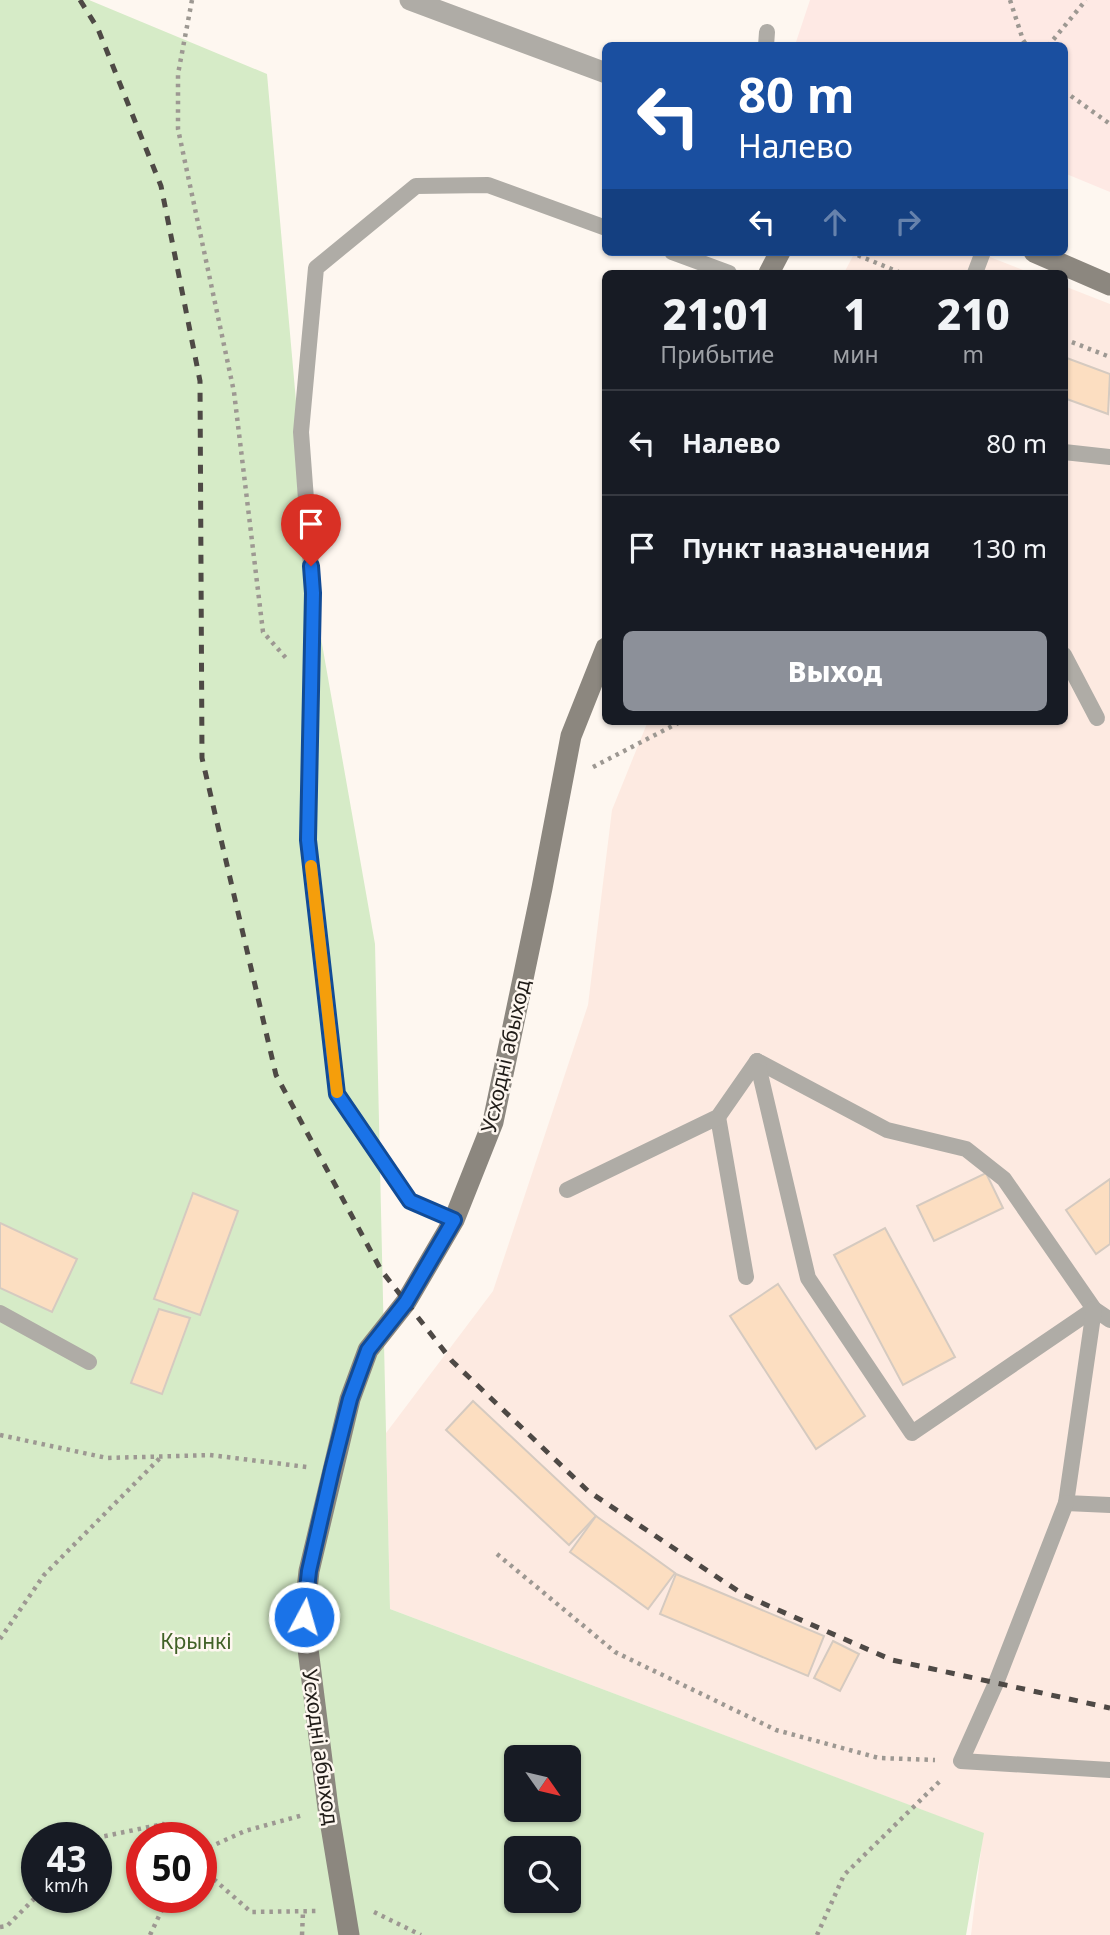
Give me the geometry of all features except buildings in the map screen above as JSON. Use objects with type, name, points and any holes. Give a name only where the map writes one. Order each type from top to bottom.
[{"type":"main road","points":[[1043,256],[1110,285]]},
{"type":"main road","name":"Усходні абыход","points":[[349,1935],[328,1808],[304,1617],[309,1571],[350,1399],[368,1350],[406,1302],[454,1220],[493,1122],[542,888],[570,736],[602,658]]},
{"type":"street","points":[[410,0],[602,72]]},
{"type":"lane","points":[[454,1220],[410,1201],[337,1094],[308,840],[313,593],[301,432],[316,268],[416,186],[488,184],[602,227]]},
{"type":"lane","points":[[683,256],[721,270]]},
{"type":"lane","points":[[1068,452],[1110,457]]},
{"type":"lane","points":[[1068,663],[1097,718]]},
{"type":"lane","points":[[567,1190],[718,1117],[757,1061]]},
{"type":"lane","points":[[757,1061],[887,1130],[966,1149],[1003,1179],[1094,1309],[1110,1320]]},
{"type":"lane","points":[[757,1061],[808,1278],[912,1433],[1094,1309]]},
{"type":"lane","points":[[718,1117],[746,1277]]},
{"type":"lane","points":[[1094,1309],[1066,1503],[996,1683],[961,1761],[1110,1770]]},
{"type":"lane","points":[[0,1313],[89,1362]]},
{"type":"lane","points":[[1066,1503],[1110,1505]]},
{"type":"path","points":[[192,0],[178,74],[178,129],[234,392],[263,632],[311,688]]},
{"type":"path","points":[[1010,0],[1026,42]]},
{"type":"path","points":[[1051,42],[1086,0]]},
{"type":"path","points":[[1068,94],[1110,124]]},
{"type":"path","points":[[860,256],[894,270]]},
{"type":"path","points":[[1068,341],[1110,358]]},
{"type":"path","points":[[591,758],[589,769],[674,725]]},
{"type":"path","points":[[0,1435],[107,1458],[209,1455],[332,1470]]},
{"type":"path","points":[[0,1639],[44,1575],[162,1457]]},
{"type":"path","points":[[497,1553],[615,1651],[776,1730],[879,1758],[961,1761]]},
{"type":"path","points":[[817,1935],[844,1875],[961,1761]]},
{"type":"path","points":[[217,1844],[246,1831],[328,1808]]},
{"type":"path","points":[[217,1882],[251,1912],[345,1911]]},
{"type":"path","points":[[374,1923],[372,1911],[421,1935]]},
{"type":"path","points":[[0,1927],[7,1926],[21,1912]]},
{"type":"path","points":[[302,1935],[303,1912]]},
{"type":"path","points":[[150,1935],[161,1913]]},
{"type":"shaded area","points":[[810,0],[1110,0],[1110,192],[1068,175],[1068,42],[796,42]]},
{"type":"shaded area","points":[[853,256],[987,256],[1023,270],[846,270]]},
{"type":"shaded area","points":[[1068,288],[1110,304],[1110,1935],[971,1935],[983,1833],[390,1609],[386,1433],[493,1291],[588,1005],[612,810],[646,725],[1068,725]]},
{"type":"green space","name":"Крынкі","points":[[0,0],[89,0],[267,74],[313,593],[375,944],[390,1609],[984,1833],[966,1935],[0,1935]]},
{"type":"railway","points":[[80,0],[98,29],[161,186],[200,381],[202,758],[276,1075],[381,1270],[452,1361],[588,1491],[744,1595],[892,1660],[1110,1708]]},
{"type":"slow traffic","points":[[311,866],[337,1092]]},
{"type":"route","points":[[304,1617],[309,1571],[332,1470],[350,1399],[368,1350],[406,1302],[454,1220],[410,1201],[337,1094],[308,840],[313,593],[311,566]]}]
